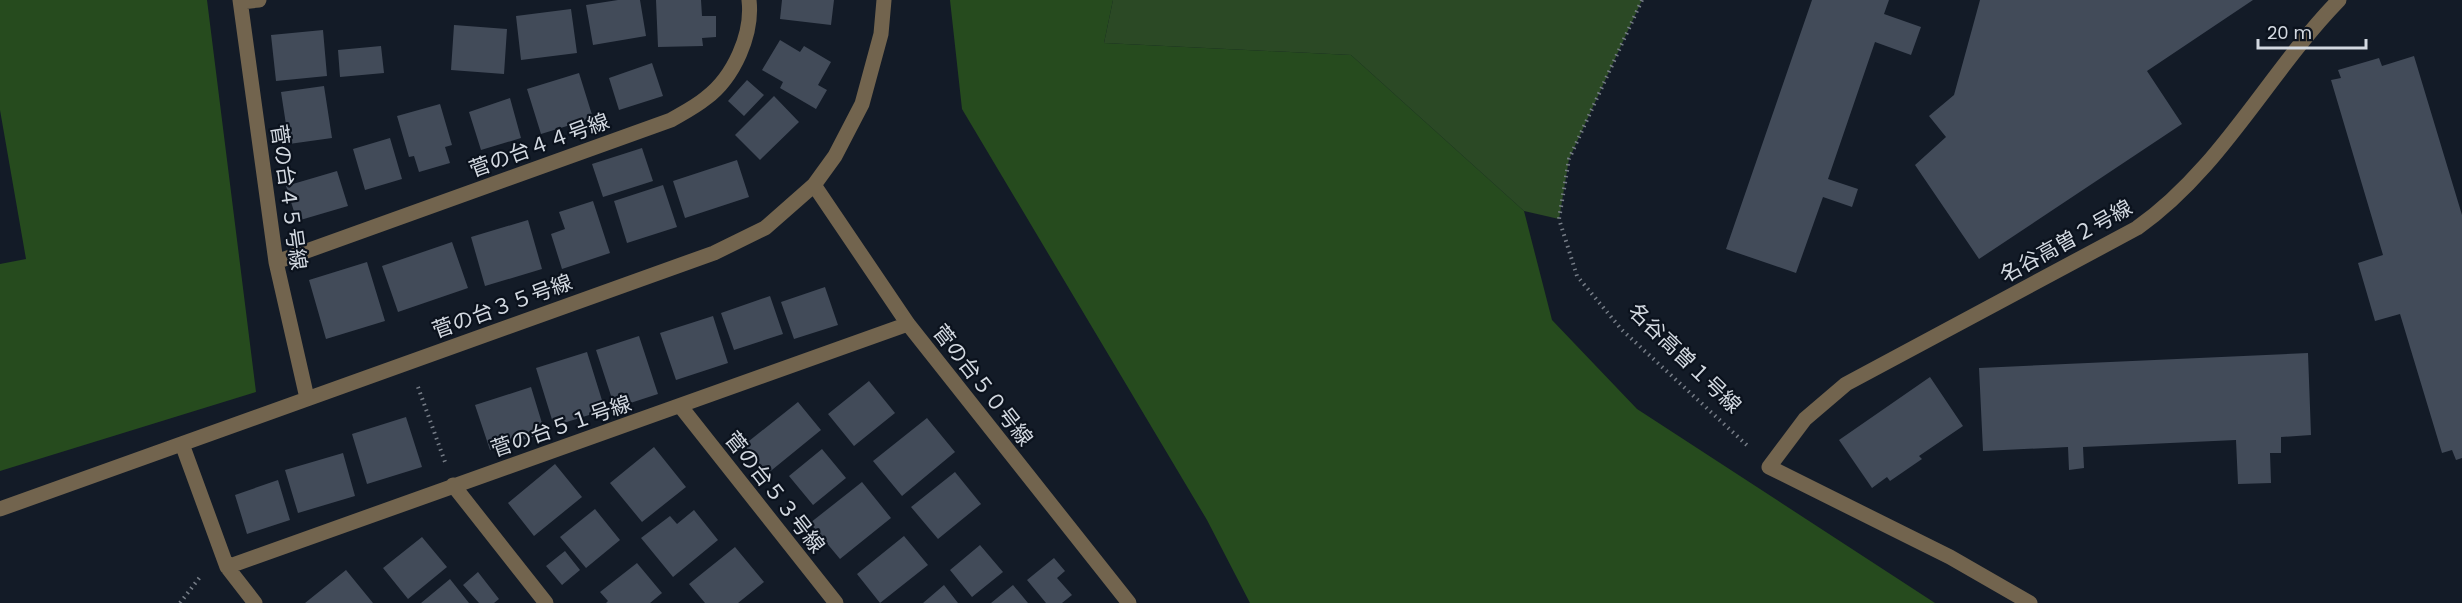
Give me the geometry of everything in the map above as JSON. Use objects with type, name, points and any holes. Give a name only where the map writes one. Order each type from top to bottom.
[{"type":"street","points":[[240,1],[259,0]]},
{"type":"street","name":"菅の台４４号線","points":[[276,262],[671,120],[708,97],[739,60],[751,13],[750,0]]},
{"type":"street","name":"菅の台３５号線","points":[[0,509],[714,254],[765,228],[814,185],[835,156],[862,104],[881,34],[884,0]]},
{"type":"street","name":"名谷高曽２号線","points":[[1769,467],[1805,419],[1846,384],[2137,228],[2162,210],[2192,182],[2339,0]]},
{"type":"street","name":"菅の台４５号線","points":[[240,1],[276,262],[308,398]]},
{"type":"street","name":"菅の台５０号線","points":[[814,185],[908,324],[1128,603]]},
{"type":"street","name":"菅の台５１号線","points":[[226,567],[453,485],[681,407],[908,324]]},
{"type":"street","name":"菅の台５３号線","points":[[681,407],[836,603]]},
{"type":"street","points":[[182,444],[226,567],[255,603]]},
{"type":"street","points":[[1769,467],[1950,557],[2030,603]]},
{"type":"street","points":[[453,485],[546,603]]},
{"type":"path","name":"名谷高曽１号線","points":[[1642,0],[1569,159],[1559,219],[1577,276],[1622,330],[1769,467]]},
{"type":"path","points":[[410,362],[453,485]]},
{"type":"path","points":[[180,603],[200,577],[226,567]]},
{"type":"green space","points":[[0,0],[207,0],[256,392],[0,471],[0,264],[26,259],[0,110]]},
{"type":"green space","points":[[950,0],[1113,0],[1104,43],[1351,55],[1524,211],[1552,320],[1637,409],[1935,603],[1250,603],[1207,520],[962,109]]},
{"type":"green space","points":[[1113,0],[1642,0],[1569,159],[1559,219],[1524,211],[1351,55],[1104,43]]},
{"type":"building","points":[[618,0],[640,0],[646,36],[593,45],[586,5]]},
{"type":"building","points":[[656,0],[701,0],[702,16],[716,16],[716,37],[702,38],[703,46],[658,47]]},
{"type":"building","points":[[782,0],[834,0],[831,25],[780,19]]},
{"type":"building","points":[[1812,0],[1889,0],[1884,14],[1921,27],[1911,55],[1875,42],[1828,179],[1858,189],[1852,207],[1823,197],[1796,273],[1726,249]]},
{"type":"building","points":[[1980,0],[2253,0],[2147,71],[2182,124],[1979,259],[1915,165],[1946,137],[1929,116],[1954,95]]},
{"type":"building","points":[[571,9],[577,53],[521,60],[516,16]]},
{"type":"building","points":[[454,25],[507,29],[504,74],[451,70]]},
{"type":"building","points":[[323,30],[327,76],[276,81],[271,35]]},
{"type":"building","points":[[780,40],[800,52],[804,46],[831,62],[818,85],[827,90],[816,109],[780,88],[783,82],[762,70]]},
{"type":"building","points":[[381,46],[384,73],[340,77],[338,50]]},
{"type":"building","points":[[2414,56],[2462,215],[2462,458],[2456,460],[2452,450],[2442,453],[2400,314],[2375,321],[2358,263],[2383,255],[2331,80],[2341,78],[2338,70],[2379,58],[2382,66]]},
{"type":"building","points":[[652,63],[663,96],[619,110],[609,78]]},
{"type":"building","points":[[579,73],[593,118],[541,134],[527,89]]},
{"type":"building","points":[[747,80],[764,95],[744,116],[728,101]]},
{"type":"building","points":[[324,86],[332,138],[289,144],[281,92]]},
{"type":"building","points":[[774,96],[799,122],[760,160],[735,135]]},
{"type":"building","points":[[510,98],[521,138],[481,150],[469,112]]},
{"type":"building","points":[[440,104],[452,145],[445,147],[450,163],[419,172],[414,156],[409,157],[397,116]]},
{"type":"building","points":[[390,138],[402,179],[365,190],[353,149]]},
{"type":"building","points":[[642,148],[653,181],[603,197],[592,164]]},
{"type":"building","points":[[737,160],[749,197],[685,218],[673,181]]},
{"type":"building","points":[[337,171],[348,206],[297,221],[286,186]]},
{"type":"building","points":[[663,185],[677,227],[627,243],[614,201]]},
{"type":"building","points":[[593,201],[610,253],[562,269],[551,234],[565,229],[559,212]]},
{"type":"building","points":[[528,220],[542,269],[485,286],[471,237]]},
{"type":"building","points":[[452,242],[468,288],[398,312],[382,266]]},
{"type":"building","points":[[367,262],[385,321],[326,339],[309,280]]},
{"type":"building","points":[[825,287],[838,325],[794,339],[781,302]]},
{"type":"building","points":[[770,296],[783,334],[734,350],[721,313]]},
{"type":"building","points":[[713,316],[728,363],[676,380],[660,333]]},
{"type":"building","points":[[639,336],[658,394],[615,408],[596,350]]},
{"type":"building","points":[[587,352],[605,410],[554,426],[536,368]]},
{"type":"building","points":[[2308,353],[2311,435],[2281,437],[2281,453],[2270,453],[2271,483],[2238,484],[2236,440],[2083,447],[2084,468],[2069,470],[2068,447],[1983,451],[1979,368]]},
{"type":"building","points":[[1930,377],[1963,426],[1919,456],[1922,459],[1890,481],[1887,477],[1872,488],[1839,440]]},
{"type":"building","points":[[869,381],[895,413],[854,446],[828,414]]},
{"type":"building","points":[[531,387],[545,433],[490,450],[475,405]]},
{"type":"building","points":[[798,402],[821,430],[767,474],[744,445]]},
{"type":"building","points":[[406,417],[422,467],[367,484],[352,434]]},
{"type":"building","points":[[927,418],[955,452],[902,496],[873,461]]},
{"type":"building","points":[[654,447],[686,487],[642,522],[610,483]]},
{"type":"building","points":[[822,449],[846,478],[813,505],[789,476]]},
{"type":"building","points":[[343,453],[355,496],[298,513],[285,470]]},
{"type":"building","points":[[555,464],[582,497],[534,536],[508,503]]},
{"type":"building","points":[[955,472],[981,504],[938,539],[911,507]]},
{"type":"building","points":[[278,480],[290,520],[247,534],[235,495]]},
{"type":"building","points":[[862,482],[891,518],[840,559],[810,523]]},
{"type":"building","points":[[595,509],[620,540],[586,568],[560,537]]},
{"type":"building","points":[[694,510],[718,540],[673,577],[641,538],[670,516],[677,524]]},
{"type":"building","points":[[904,536],[928,565],[880,603],[857,574]]},
{"type":"building","points":[[422,537],[447,567],[408,599],[383,568]]},
{"type":"building","points":[[980,545],[1003,572],[972,597],[950,570]]},
{"type":"building","points":[[735,547],[764,582],[738,603],[705,603],[689,584]]},
{"type":"building","points":[[565,551],[580,570],[562,585],[546,566]]},
{"type":"building","points":[[1054,558],[1065,571],[1057,578],[1072,595],[1062,603],[1046,603],[1027,580]]},
{"type":"building","points":[[637,563],[662,593],[650,603],[606,603],[608,601],[600,592]]},
{"type":"building","points":[[346,570],[373,603],[305,603]]},
{"type":"building","points":[[478,572],[499,599],[494,603],[479,603],[463,585]]},
{"type":"building","points":[[450,579],[469,603],[421,603]]},
{"type":"building","points":[[944,585],[958,603],[923,603]]},
{"type":"building","points":[[1013,585],[1028,603],[991,603]]}]
